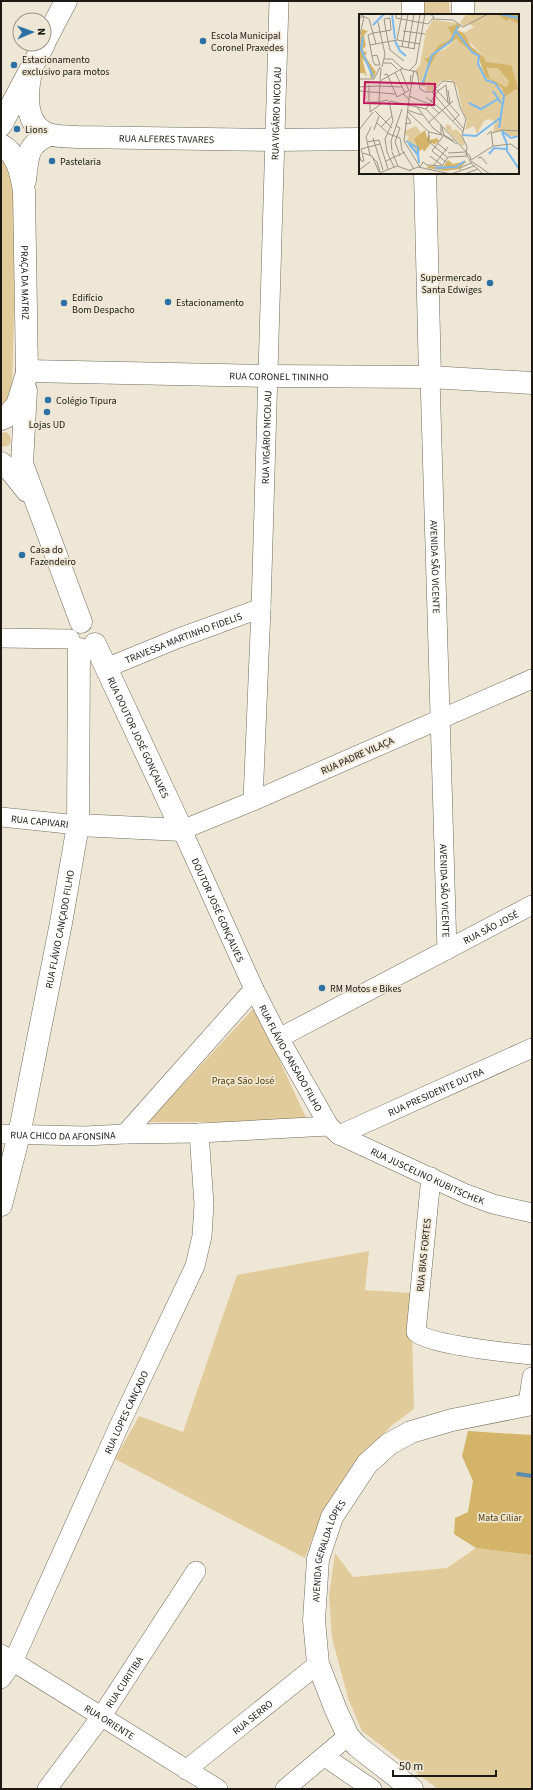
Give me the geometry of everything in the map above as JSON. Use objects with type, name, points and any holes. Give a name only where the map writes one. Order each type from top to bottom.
[{"type":"main road","points":[[52,28],[66,1]]},
{"type":"main road","points":[[413,1],[413,14]]},
{"type":"main road","points":[[463,1],[463,14]]},
{"type":"main road","points":[[1,125],[40,52]]},
{"type":"main road","points":[[24,191],[30,149],[39,140],[49,135],[37,127],[30,112],[27,100],[28,84],[32,67]]},
{"type":"main road","name":"RUA ALFERES TAVARES","points":[[49,135],[77,137],[275,140],[359,139]]},
{"type":"main road","name":"PRAÇA DA MATRIZ","points":[[1,144],[16,159],[22,175],[24,191],[27,372],[17,405],[1,419]]},
{"type":"main road","name":"AVENIDA SÃO VICENTE","points":[[426,177],[430,377]]},
{"type":"main road","points":[[27,372],[22,463],[81,639]]},
{"type":"main road","name":"RUA CORONEL TININHO","points":[[27,372],[430,377],[532,384]]},
{"type":"main road","points":[[1,463],[11,471],[35,503]]},
{"type":"main road","name":"RUA DOUTOR JOSÉ GONÇALVES","points":[[81,639],[106,668],[169,803],[167,817],[171,830]]},
{"type":"main road","name":"RUA FLÁVIO CANÇADO FILHO","points":[[1,1205],[10,1134],[62,923],[78,826],[81,639]]},
{"type":"main road","points":[[78,826],[171,830]]},
{"type":"main road","name":"AVENIDA GERALDA LOPES","points":[[412,1789],[358,1746],[348,1736],[336,1710],[318,1664],[314,1620],[318,1559],[332,1517],[367,1464],[389,1444],[411,1432],[452,1420],[530,1404]]},
{"type":"street","name":"RUA VIGÁRIO NICOLAU","points":[[253,801],[261,608],[279,1]]},
{"type":"street","name":"AVENIDA SÃO VICENTE","points":[[430,377],[446,950]]},
{"type":"street","name":"TRAVESSA MARTINHO FIDELIS","points":[[106,668],[179,638],[261,608]]},
{"type":"street","points":[[1,638],[81,639]]},
{"type":"street","name":"RUA PADRE VILAÇA","points":[[171,830],[253,801],[532,679]]},
{"type":"street","name":"RUA CAPIVARI","points":[[1,817],[78,826]]},
{"type":"street","name":"DOUTOR JOSÉ GONÇALVES","points":[[171,830],[254,989]]},
{"type":"street","name":"RUA SÃO JOSÉ","points":[[279,1038],[532,905]]},
{"type":"street","points":[[125,1134],[254,989]]},
{"type":"street","name":"RUA FLÁVIO CANSADO FILHO","points":[[254,989],[279,1038],[334,1130]]},
{"type":"street","name":"RUA PRESIDENTE DUTRA","points":[[334,1130],[532,1048]]},
{"type":"street","points":[[125,1134],[334,1130]]},
{"type":"street","name":"RUA JUSCELINO KUBITSCHEK","points":[[334,1130],[431,1177],[493,1204],[532,1213]]},
{"type":"street","name":"RUA LOPES CANÇADO","points":[[1,1679],[7,1658],[195,1266],[202,1236],[204,1204],[199,1133]]},
{"type":"street","name":"RUA CHICO DA AFONSINA","points":[[10,1134],[84,1136],[125,1134]]},
{"type":"street","name":"RUA BIAS FORTES","points":[[431,1177],[416,1332],[426,1338],[472,1348],[532,1355]]},
{"type":"street","points":[[530,1404],[532,1377]]},
{"type":"street","name":"RUA CURITIBA","points":[[47,1789],[101,1717],[196,1571]]},
{"type":"street","name":"RUA ORIENTE","points":[[7,1658],[218,1789]]},
{"type":"street","name":"RUA SERRO","points":[[186,1770],[318,1664]]},
{"type":"street","points":[[285,1789],[348,1736]]},
{"type":"street","points":[[325,1756],[372,1789]]},
{"type":"green space","points":[[423,1],[449,1],[450,14],[423,14]]},
{"type":"green space","points":[[1,151],[17,197],[12,390],[9,398],[1,410]]},
{"type":"green space","points":[[6,432],[10,435],[11,442],[8,446],[1,447],[1,433]]},
{"type":"green space","name":"Praça São José","points":[[255,1007],[308,1122],[148,1122]]},
{"type":"green space","points":[[369,1251],[365,1290],[411,1293],[414,1409],[391,1426],[359,1462],[312,1539],[305,1558],[115,1459],[139,1416],[183,1432],[237,1275]]},
{"type":"green space","name":"Mata Ciliar","points":[[468,1431],[532,1435],[532,1555],[476,1548],[454,1534],[455,1518],[468,1512],[473,1481],[462,1456]]},
{"type":"green space","points":[[476,1548],[532,1555],[532,1789],[438,1789],[362,1731],[348,1698],[332,1638],[329,1595],[335,1553],[353,1577],[447,1568]]},
{"type":"waterway","points":[[518,1474],[532,1476]]},
{"type":"place","name":"Escola Municipal Coronel Praxedes","points":[[203,41]]},
{"type":"place","name":"Estacionamento exclusivo para motos","points":[[14,65]]},
{"type":"place","name":"Lions","points":[[17,129]]},
{"type":"place","name":"Pastelaria","points":[[52,161]]},
{"type":"place","name":"Supermercado Santa Edwiges","points":[[490,283]]},
{"type":"place","name":"Estacionamento","points":[[168,302]]},
{"type":"place","name":"Edifício Bom Despacho","points":[[64,303]]},
{"type":"place","name":"Colégio Tipura","points":[[48,400]]},
{"type":"place","name":"Lojas UD","points":[[47,412]]},
{"type":"place","name":"Casa do Fazendeiro","points":[[22,555]]},
{"type":"place","name":"RM Motos e Bikes","points":[[322,988]]}]
